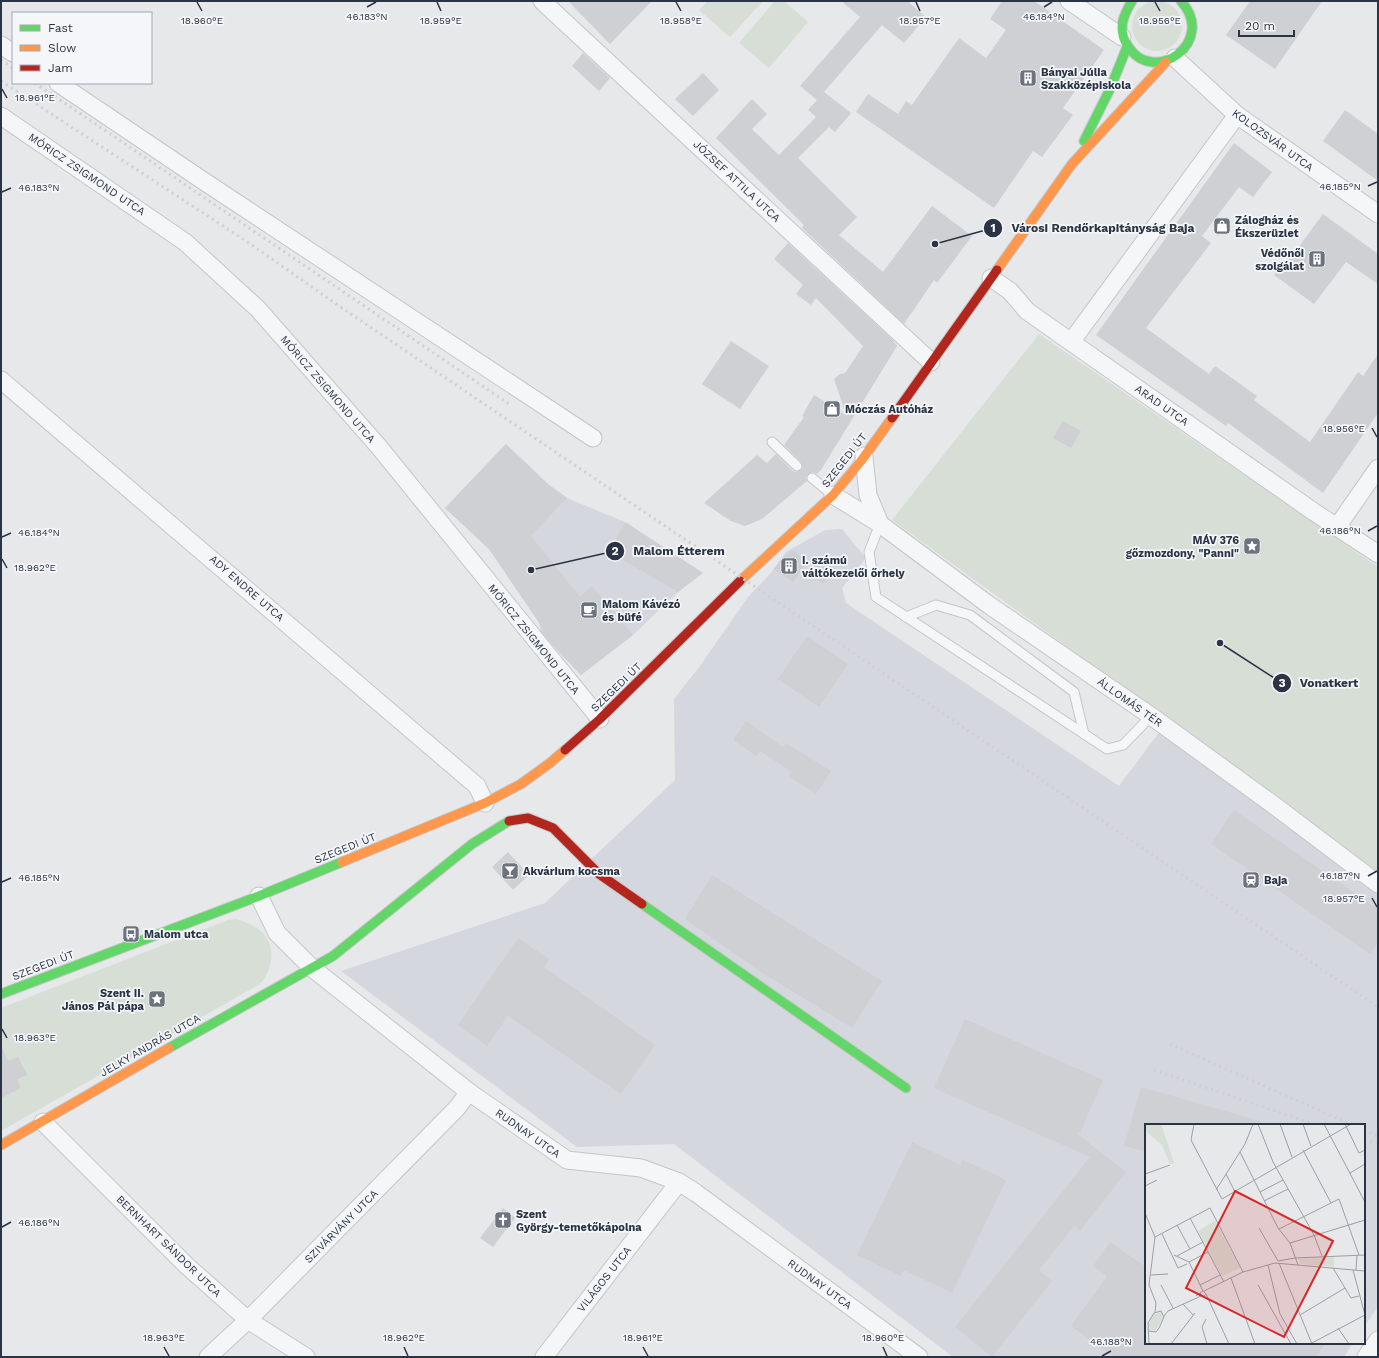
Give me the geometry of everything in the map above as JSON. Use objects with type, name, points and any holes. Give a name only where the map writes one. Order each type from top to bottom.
[{"type":"main road","points":[[1132,1],[1126,7],[1122,18],[1121,29],[1124,42],[1137,57],[1148,62],[1170,60]]},
{"type":"main road","points":[[1181,1],[1186,6],[1192,17]]},
{"type":"main road","points":[[1192,17],[1197,6]]},
{"type":"main road","name":"SZEGEDI ÚT","points":[[1,994],[259,896],[485,803],[520,784],[550,763],[600,719],[744,578],[832,495],[864,456],[1072,164],[1170,60],[1184,51],[1190,40],[1193,29],[1192,17]]},
{"type":"main road","name":"SZEGEDI ÚT","points":[[1072,164],[1110,88],[1124,42]]},
{"type":"main road","name":"JELKY ANDRÁS UTCA","points":[[1,1145],[333,956],[472,844],[508,821],[528,818],[553,828],[599,874],[906,1088]]},
{"type":"street","name":"JÓZSEF ATTILA UTCA","points":[[542,1],[931,362]]},
{"type":"street","points":[[1069,1],[1124,42]]},
{"type":"street","points":[[1,45],[12,52]]},
{"type":"street","name":"KOLOZSVÁR UTCA","points":[[1170,60],[1237,115],[1378,214]]},
{"type":"street","points":[[59,84],[593,438]]},
{"type":"street","points":[[1071,342],[1237,115]]},
{"type":"street","name":"MÓRICZ ZSIGMOND UTCA","points":[[1,116],[186,242],[258,309],[379,447],[600,719]]},
{"type":"street","name":"ARAD UTCA","points":[[991,278],[1010,291],[1027,310],[1071,342],[1314,512],[1378,554]]},
{"type":"street","name":"ADY ENDRE UTCA","points":[[1,380],[477,786],[485,803]]},
{"type":"street","points":[[864,456],[868,494],[880,524]]},
{"type":"street","points":[[1337,527],[1378,468]]},
{"type":"street","name":"ÁLLOMÁS TÉR","points":[[832,495],[880,524],[989,605],[1151,716],[1275,806],[1378,884]]},
{"type":"street","name":"RUDNAY UTCA","points":[[259,896],[277,933],[312,968],[469,1092],[567,1160],[641,1168],[679,1182],[696,1192],[919,1357]]},
{"type":"street","name":"SZIVÁRVÁNY UTCA","points":[[208,1357],[248,1320],[457,1108],[469,1092]]},
{"type":"street","name":"BERNHART SÁNDOR UTCA","points":[[43,1122],[187,1266],[248,1320],[306,1357]]},
{"type":"street","name":"VILÁGOS UTCA","points":[[544,1357],[679,1182]]},
{"type":"lane","points":[[772,442],[797,466]]},
{"type":"lane","points":[[812,478],[832,495]]},
{"type":"lane","points":[[880,524],[869,552],[876,598],[1107,749],[1123,745],[1151,716]]},
{"type":"lane","points":[[906,617],[936,605],[970,615],[1074,692],[1084,734]]},
{"type":"shaded area","points":[[708,1],[763,1],[730,37],[699,10]]},
{"type":"shaded area","points":[[775,1],[784,1],[808,22],[769,68],[739,43]]},
{"type":"shaded area","points":[[1157,1],[1166,3],[1177,12],[1182,26],[1180,35],[1171,46],[1157,51],[1148,49],[1137,40],[1132,26],[1134,17],[1143,6]]},
{"type":"shaded area","points":[[1039,334],[1378,567],[1378,872],[892,520]]},
{"type":"shaded area","points":[[506,444],[549,485],[567,498],[625,522],[703,573],[678,592],[633,635],[581,675],[541,633],[539,622],[489,549],[445,508]]},
{"type":"shaded area","points":[[842,529],[866,558],[842,588],[846,603],[1119,786],[1161,730],[1378,888],[1378,1307],[1365,1326],[1365,1124],[1145,1124],[1145,1344],[1352,1344],[1344,1357],[953,1357],[674,1144],[577,1147],[341,971],[545,903],[675,780],[674,699],[700,666],[748,597],[770,574],[786,552],[825,530]]},
{"type":"shaded area","points":[[236,919],[248,923],[263,933],[269,943],[271,949],[271,962],[267,974],[260,984],[1,1131],[1,1008],[228,920]]},
{"type":"building","points":[[568,1],[652,1],[610,44]]},
{"type":"building","points":[[841,1],[907,1],[926,17],[904,43],[882,25],[817,100],[800,86],[860,17]]},
{"type":"building","name":"Bányai Júlia Szakközépiskola","points":[[1002,1],[1034,1],[1104,50],[1063,108],[1073,115],[1042,157],[1033,151],[994,208],[856,112],[868,94],[898,114],[906,101],[912,105],[959,38],[986,58],[1006,30],[990,19]]},
{"type":"building","points":[[1250,1],[1322,1],[1275,69],[1226,35]]},
{"type":"building","points":[[583,53],[610,78],[599,91],[572,66]]},
{"type":"building","points":[[703,73],[719,90],[693,116],[675,99]]},
{"type":"building","points":[[824,92],[851,113],[835,132],[829,127],[798,158],[857,217],[839,235],[883,272],[932,206],[972,236],[937,283],[934,280],[904,324],[802,228],[804,225],[716,138],[752,99],[767,114],[752,129],[779,155],[816,117],[808,110]]},
{"type":"building","points":[[1345,110],[1378,134],[1378,181],[1323,141]]},
{"type":"building","points":[[1234,143],[1272,172],[1253,197],[1239,187],[1202,236],[1211,243],[1146,328],[1209,374],[1215,366],[1257,396],[1254,400],[1310,442],[1358,372],[1363,376],[1378,354],[1378,413],[1323,493],[1228,423],[1226,426],[1096,335]]},
{"type":"building","name":"Védőnői szolgálat","points":[[1323,214],[1378,254],[1378,284],[1346,262],[1314,304],[1274,275],[1293,251],[1295,252]]},
{"type":"building","name":"Móczás Autóház","points":[[788,243],[893,340],[897,346],[821,470],[817,474],[813,472],[808,474],[806,477],[807,481],[762,519],[745,526],[731,521],[704,503],[757,455],[767,463],[776,454],[793,471],[796,472],[801,470],[803,467],[801,462],[784,445],[804,417],[802,416],[814,395],[846,415],[834,379],[840,374],[845,373],[863,346],[816,298],[811,305],[796,294],[803,285],[774,259]]},
{"type":"building","points":[[731,341],[769,366],[740,409],[702,384]]},
{"type":"building","points":[[1063,421],[1081,431],[1071,448],[1053,438]]},
{"type":"building","points":[[506,444],[549,485],[567,498],[531,536],[580,597],[592,586],[633,635],[581,675],[542,632],[544,630],[489,549],[445,508]]},
{"type":"building","points":[[625,522],[703,573],[678,592],[609,552]]},
{"type":"building","name":"I. számú váltókezelői őrhely","points":[[791,550],[808,561],[793,582],[774,569]]},
{"type":"building","points":[[819,557],[835,568],[823,584],[808,572]]},
{"type":"building","points":[[807,636],[848,664],[819,707],[778,679]]},
{"type":"building","points":[[746,721],[783,747],[786,743],[831,771],[816,794],[789,776],[792,772],[760,751],[756,756],[733,740]]},
{"type":"building","points":[[1234,810],[1378,909],[1378,943],[1370,954],[1211,844]]},
{"type":"building","name":"Akvárium kocsma","points":[[508,852],[529,875],[513,890],[492,867]]},
{"type":"building","points":[[712,875],[882,981],[852,1028],[761,972],[685,919]]},
{"type":"building","points":[[518,938],[549,959],[544,967],[655,1045],[621,1094],[508,1016],[487,1046],[458,1025]]},
{"type":"building","points":[[965,1019],[1103,1080],[1080,1133],[1075,1132],[1126,1172],[1080,1231],[1074,1226],[1039,1270],[1052,1281],[992,1357],[955,1327],[1090,1157],[934,1088]]},
{"type":"building","points":[[1,1045],[8,1061],[18,1057],[27,1075],[17,1079],[21,1088],[1,1098]]},
{"type":"building","points":[[1141,1087],[1260,1121],[1260,1124],[1145,1124],[1145,1152],[1124,1146]]},
{"type":"building","points":[[912,1142],[960,1165],[962,1159],[1006,1180],[952,1293],[904,1270],[901,1276],[857,1255]]},
{"type":"building","name":"Szent György-temetőkápolna","points":[[503,1208],[515,1218],[493,1247],[480,1238]]},
{"type":"building","points":[[1110,1242],[1145,1266],[1145,1344],[1325,1344],[1316,1357],[1114,1357],[1071,1326],[1107,1276],[1093,1266]]},
{"type":"railway","points":[[1,60],[12,67]]},
{"type":"railway","points":[[1,81],[246,241],[342,308],[1378,1007]]},
{"type":"railway","points":[[36,84],[509,404]]},
{"type":"railway","points":[[1170,1044],[1350,1124]]},
{"type":"railway","points":[[1154,1070],[1314,1124]]},
{"type":"railway","points":[[1365,1130],[1378,1136]]},
{"type":"railway","points":[[1365,1140],[1378,1144]]},
{"type":"traffic: fast","points":[[1132,1],[1122,23],[1123,34],[1128,46],[1139,58],[1152,62],[1166,61],[1178,54],[1187,44],[1192,31],[1190,16],[1181,1]]},
{"type":"traffic: fast","points":[[1084,141],[1110,89],[1127,47]]},
{"type":"traffic: fast","points":[[169,1048],[333,956],[472,844],[509,821]]},
{"type":"traffic: fast","points":[[1,994],[259,896],[342,862]]},
{"type":"traffic: fast","points":[[642,904],[906,1088]]},
{"type":"traffic: slow","points":[[997,270],[1072,164],[1166,62]]},
{"type":"traffic: slow","points":[[740,581],[833,495],[861,461],[892,418]]},
{"type":"traffic: slow","points":[[342,862],[485,803],[521,784],[565,750]]},
{"type":"traffic: slow","points":[[1,1145],[169,1048]]},
{"type":"traffic: jam","points":[[892,418],[997,270]]},
{"type":"traffic: jam","points":[[565,750],[600,719],[740,581]]},
{"type":"traffic: jam","points":[[509,821],[528,818],[553,828],[599,874],[642,904]]},
{"type":"place","name":"Bányai Júlia Szakközépiskola","points":[[1028,78]]},
{"type":"place","name":"Zálogház és Ékszerüzlet","points":[[1222,226]]},
{"type":"place","name":"Városi Rendőrkapitányság Baja","points":[[935,244]]},
{"type":"place","name":"Védőnői szolgálat","points":[[1317,259]]},
{"type":"place","name":"Móczás Autóház","points":[[832,409]]},
{"type":"place","name":"MÁV 376 gőzmozdony, \"Panni\"","points":[[1252,546]]},
{"type":"place","name":"I. számú váltókezelői őrhely","points":[[789,566]]},
{"type":"place","name":"Malom Étterem","points":[[531,570]]},
{"type":"place","name":"Malom Kávézó és büfé","points":[[589,610]]},
{"type":"place","name":"Vonatkert","points":[[1220,643]]},
{"type":"place","name":"Akvárium kocsma","points":[[510,871]]},
{"type":"place","name":"Baja","points":[[1251,880]]},
{"type":"place","name":"Malom utca","points":[[131,934]]},
{"type":"place","name":"Szent II. János Pál pápa","points":[[157,999]]},
{"type":"place","name":"Szent György-temetőkápolna","points":[[503,1220]]}]
